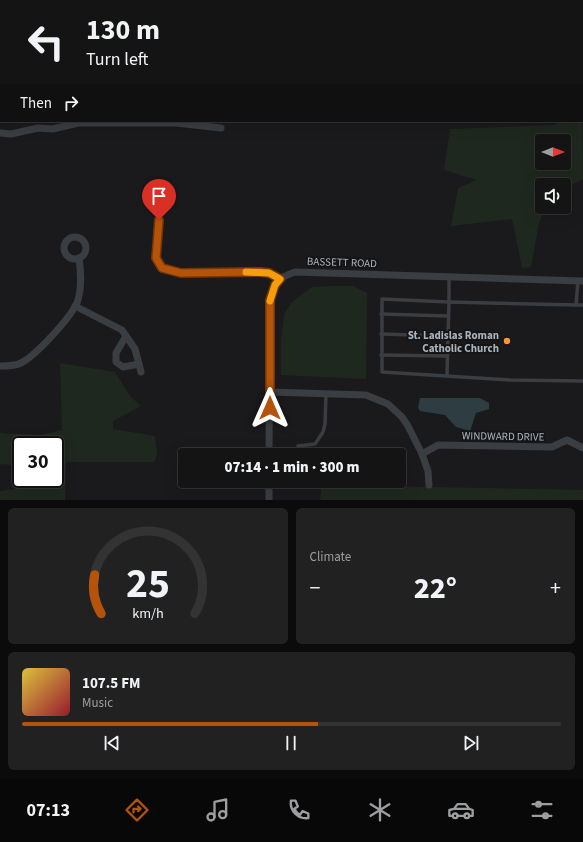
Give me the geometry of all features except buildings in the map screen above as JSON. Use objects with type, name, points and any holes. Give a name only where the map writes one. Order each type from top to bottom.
[{"type":"street","points":[[0,133],[11,134],[35,125],[53,128],[78,123],[176,122],[221,128]]},
{"type":"street","points":[[0,366],[19,364],[30,358],[62,324],[75,306],[82,280],[79,258]]},
{"type":"street","name":"BASSETT ROAD","points":[[280,279],[283,276],[295,272],[580,281]]},
{"type":"street","points":[[269,448],[270,300],[275,285],[280,279]]},
{"type":"street","points":[[75,306],[122,330],[135,349],[141,372]]},
{"type":"street","points":[[126,336],[116,352],[116,362],[123,367],[139,364]]},
{"type":"street","points":[[270,392],[366,396],[388,404],[402,416],[408,426],[422,454],[428,471],[430,484]]},
{"type":"street","name":"WINDWARD DRIVE","points":[[422,454],[438,446],[552,447],[567,440],[583,448]]},
{"type":"street","points":[[269,488],[269,500]]},
{"type":"lane","points":[[159,220],[156,258],[162,268],[181,273],[265,272],[280,279]]},
{"type":"lane","points":[[447,375],[446,356],[450,302],[450,277]]},
{"type":"lane","points":[[576,305],[580,281]]},
{"type":"lane","points":[[583,305],[382,299],[380,355],[382,372],[510,380],[583,381]]},
{"type":"lane","points":[[381,314],[448,316]]},
{"type":"lane","points":[[381,334],[447,336]]},
{"type":"lane","points":[[380,355],[446,356]]},
{"type":"lane","points":[[298,446],[315,444],[323,432],[325,424],[326,394]]},
{"type":"shaded area","points":[[560,122],[582,122],[583,179],[571,185],[571,178],[535,178],[535,214],[543,214],[539,223],[531,267],[522,268],[512,219],[451,226],[458,188],[477,180],[444,170],[450,129],[553,125]]},
{"type":"shaded area","points":[[353,286],[367,293],[366,379],[281,375],[281,340],[284,315],[291,303],[312,287]]},
{"type":"shaded area","points":[[60,363],[115,372],[130,396],[141,406],[113,421],[113,429],[155,436],[157,455],[154,462],[66,462],[65,500],[0,500],[0,491],[15,488],[64,488],[64,436],[12,436],[12,465],[0,464],[0,433],[40,435],[62,430]]},
{"type":"shaded area","points":[[420,398],[480,398],[489,403],[489,409],[476,413],[470,431],[456,427],[445,415],[420,411],[418,408]]},
{"type":"shaded area","points":[[406,487],[583,490],[583,500],[320,500],[322,488],[406,488]]},
{"type":"slow traffic","points":[[246,272],[269,273],[280,279],[275,285],[270,301]]},
{"type":"place","name":"St. Ladislas Roman Catholic Church","points":[[507,341]]},
{"type":"route","points":[[159,220],[156,258],[158,264],[162,268],[181,273],[261,272],[269,273],[280,279],[275,285],[270,300],[270,408]]}]
